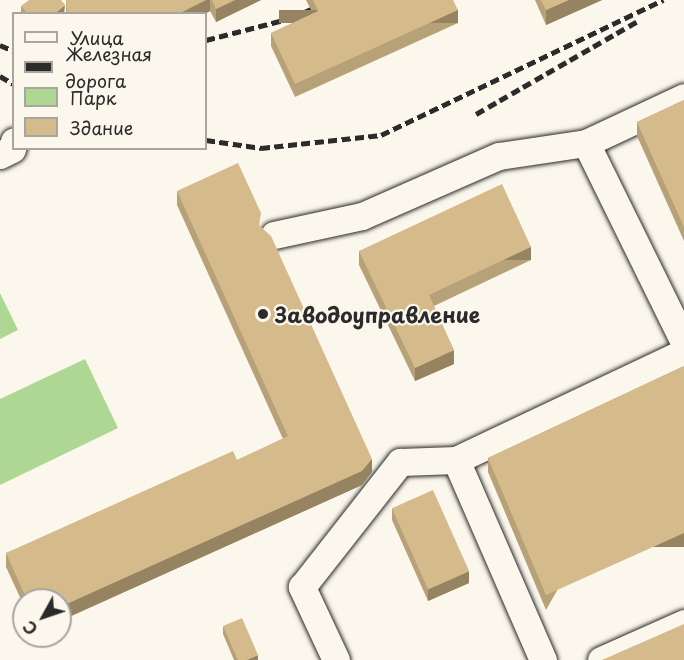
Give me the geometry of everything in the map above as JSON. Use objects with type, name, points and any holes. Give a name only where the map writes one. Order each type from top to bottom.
[{"type":"lane","points":[[274,235],[362,216],[499,156],[586,143],[684,97]]},
{"type":"lane","points":[[586,143],[684,342]]},
{"type":"lane","points":[[336,660],[302,586],[400,462],[456,460],[684,352]]},
{"type":"lane","points":[[456,460],[543,660]]},
{"type":"lane","points":[[601,660],[684,623]]},
{"type":"green space","points":[[0,293],[18,330],[0,339]]},
{"type":"green space","points":[[85,359],[118,428],[0,485],[0,399]]},
{"type":"building","points":[[29,0],[61,0],[65,5],[56,12],[26,12],[21,6]]},
{"type":"building","points":[[66,0],[206,0],[182,12],[67,12]]},
{"type":"building","points":[[212,0],[235,0],[216,9]]},
{"type":"building","points":[[313,0],[453,0],[458,10],[295,84],[271,33],[318,11]]},
{"type":"building","points":[[541,0],[569,0],[546,10]]},
{"type":"building","points":[[684,100],[684,227],[637,122]]},
{"type":"building","points":[[238,163],[261,213],[259,225],[271,236],[372,459],[362,471],[72,602],[72,588],[22,588],[6,553],[233,451],[237,460],[288,436],[177,191]]},
{"type":"building","points":[[502,184],[531,247],[429,295],[454,350],[415,368],[359,251]]},
{"type":"building","points":[[684,366],[684,533],[546,595],[488,458]]},
{"type":"building","points":[[433,490],[469,571],[428,590],[392,508]]},
{"type":"building","points":[[242,618],[258,655],[247,660],[238,660],[223,626]]},
{"type":"building","points":[[684,624],[684,660],[602,660]]},
{"type":"railway","points":[[207,40],[291,18],[331,0]]},
{"type":"railway","points":[[207,140],[261,148],[381,135],[663,0]]},
{"type":"railway","points":[[476,114],[636,22]]},
{"type":"railway","points":[[0,45],[12,50]]},
{"type":"railway","points":[[0,76],[12,83]]},
{"type":"place","name":"Заводоуправление","points":[[263,314]]}]
